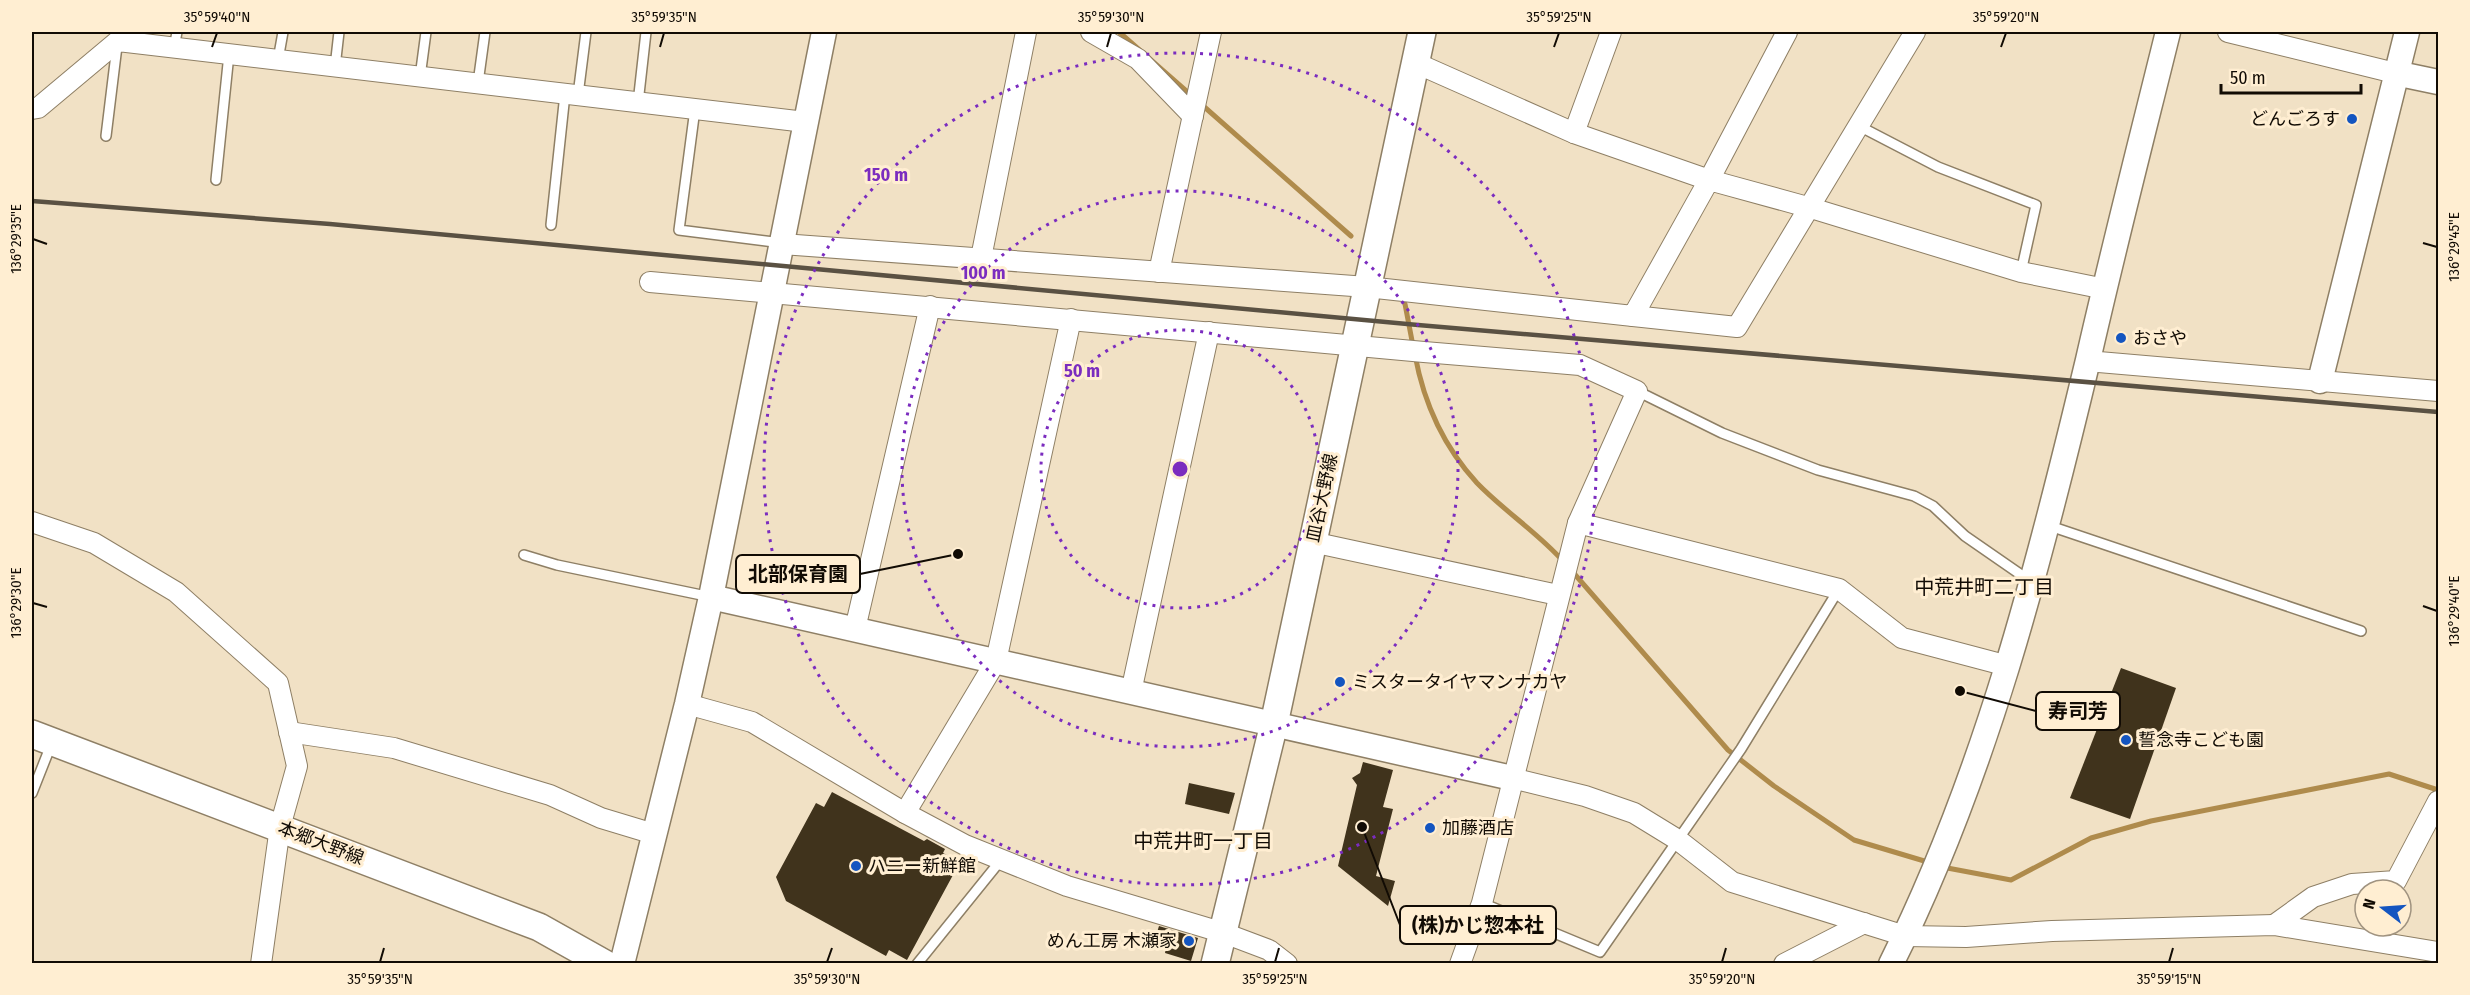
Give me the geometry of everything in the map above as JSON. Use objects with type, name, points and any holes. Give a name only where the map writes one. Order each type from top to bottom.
[{"type":"main road","name":"皿谷大野線","points":[[1215,963],[1274,724],[1422,32]]},
{"type":"main road","name":"本郷大野線","points":[[42,738],[539,927],[605,963]]},
{"type":"street","points":[[622,963],[687,704],[711,597],[824,32]]},
{"type":"street","points":[[981,258],[1026,32]]},
{"type":"street","points":[[1091,32],[1138,59],[1193,116]]},
{"type":"street","points":[[1159,272],[1211,32]]},
{"type":"street","points":[[1574,133],[1611,32]]},
{"type":"street","points":[[1633,316],[1709,180],[1787,32]]},
{"type":"street","points":[[782,243],[1367,287],[1737,327],[1811,208],[1915,32]]},
{"type":"street","points":[[1891,963],[1936,862],[2008,666],[2048,525],[2168,32]]},
{"type":"street","points":[[2228,32],[2439,82]]},
{"type":"street","points":[[2320,381],[2395,72],[2407,32]]},
{"type":"street","points":[[32,109],[38,108],[118,36],[176,40],[229,54],[805,122]]},
{"type":"street","points":[[1416,63],[1574,133],[1709,180],[1811,208],[2021,272],[2105,289]]},
{"type":"street","points":[[650,282],[773,291],[1580,365],[1637,391],[1578,524],[1569,553],[1482,903],[1460,963]]},
{"type":"street","points":[[855,630],[930,306]]},
{"type":"street","points":[[905,813],[996,661],[1071,319]]},
{"type":"street","points":[[1131,692],[1209,332]]},
{"type":"street","points":[[2087,361],[2439,391]]},
{"type":"street","points":[[32,522],[94,543],[176,592],[278,683],[297,766],[280,827],[261,963]]},
{"type":"street","points":[[1578,524],[1839,589],[1902,638],[2008,666]]},
{"type":"street","points":[[1312,542],[1560,586]]},
{"type":"street","points":[[711,597],[1585,796],[1634,813],[1678,840],[1732,882],[1905,936],[1966,937],[2052,931],[2274,926],[2439,952]]},
{"type":"street","points":[[687,704],[752,722],[905,813],[965,845],[1067,886],[1224,933],[1269,950],[1287,963]]},
{"type":"street","points":[[289,732],[394,748],[550,795],[601,818],[654,834]]},
{"type":"street","points":[[2274,926],[2313,897],[2352,884],[2396,880],[2439,801]]},
{"type":"street","points":[[1784,963],[1864,923]]},
{"type":"lane","points":[[278,60],[283,32]]},
{"type":"lane","points":[[335,67],[339,32]]},
{"type":"lane","points":[[420,77],[426,32]]},
{"type":"lane","points":[[478,84],[485,32]]},
{"type":"lane","points":[[551,225],[572,95],[586,32]]},
{"type":"lane","points":[[638,103],[646,32]]},
{"type":"lane","points":[[106,136],[118,36]]},
{"type":"lane","points":[[216,180],[229,54]]},
{"type":"lane","points":[[695,109],[679,230],[782,243]]},
{"type":"lane","points":[[1859,126],[1938,167],[2036,204],[2021,272]]},
{"type":"lane","points":[[1637,391],[1722,433],[1818,470],[1914,496],[1933,506],[1965,536],[2032,582]]},
{"type":"lane","points":[[2048,525],[2361,631]]},
{"type":"lane","points":[[524,555],[557,565],[711,597]]},
{"type":"lane","points":[[1482,903],[1600,952],[1742,749],[1839,589]]},
{"type":"lane","points":[[32,793],[42,738]]},
{"type":"lane","points":[[917,963],[1001,860]]},
{"type":"building","points":[[2121,668],[2176,688],[2130,819],[2070,798]]},
{"type":"building","points":[[1363,762],[1393,770],[1383,807],[1393,809],[1376,876],[1395,881],[1388,906],[1338,866],[1357,785],[1352,778],[1360,773]]},
{"type":"building","points":[[1189,783],[1235,793],[1229,814],[1185,804]]},
{"type":"building","points":[[832,792],[924,841],[927,839],[945,849],[943,853],[960,862],[907,960],[889,950],[886,956],[786,901],[776,877],[816,803],[824,807]]},
{"type":"building","points":[[1159,926],[1198,938],[1191,961],[1165,953],[1167,943],[1155,939]]},
{"type":"waterway","points":[[1119,32],[1192,96]]},
{"type":"waterway","points":[[1201,104],[1351,236]]},
{"type":"waterway","points":[[1405,304],[1413,346]]},
{"type":"waterway","points":[[1415,355],[1430,407],[1454,454],[1487,493],[1563,561]]},
{"type":"waterway","points":[[1571,570],[1728,750],[1774,786],[1854,840],[1931,863]]},
{"type":"waterway","points":[[1942,867],[2011,880],[2091,838],[2151,821],[2389,774],[2438,790]]},
{"type":"railway","points":[[32,201],[330,224],[1418,325],[2438,412]]},
{"type":"place","name":"どんごろす","points":[[2352,119]]},
{"type":"place","name":"おさや","points":[[2121,338]]},
{"type":"place","name":"北部保育園","points":[[958,554]]},
{"type":"place","name":"ミスタータイヤマンナカヤ","points":[[1340,682]]},
{"type":"place","name":"寿司芳","points":[[1960,691]]},
{"type":"place","name":"誓念寺こども園","points":[[2126,740]]},
{"type":"place","name":"(株)かじ惣本社","points":[[1362,827]]},
{"type":"place","name":"加藤酒店","points":[[1430,828]]},
{"type":"place","name":"ハニー新鮮館","points":[[856,866]]},
{"type":"place","name":"めん工房 木瀬家","points":[[1189,941]]},
{"type":"district","name":"中荒井町二丁目","points":[[1984,587]]},
{"type":"district","name":"中荒井町一丁目","points":[[1203,841]]}]
